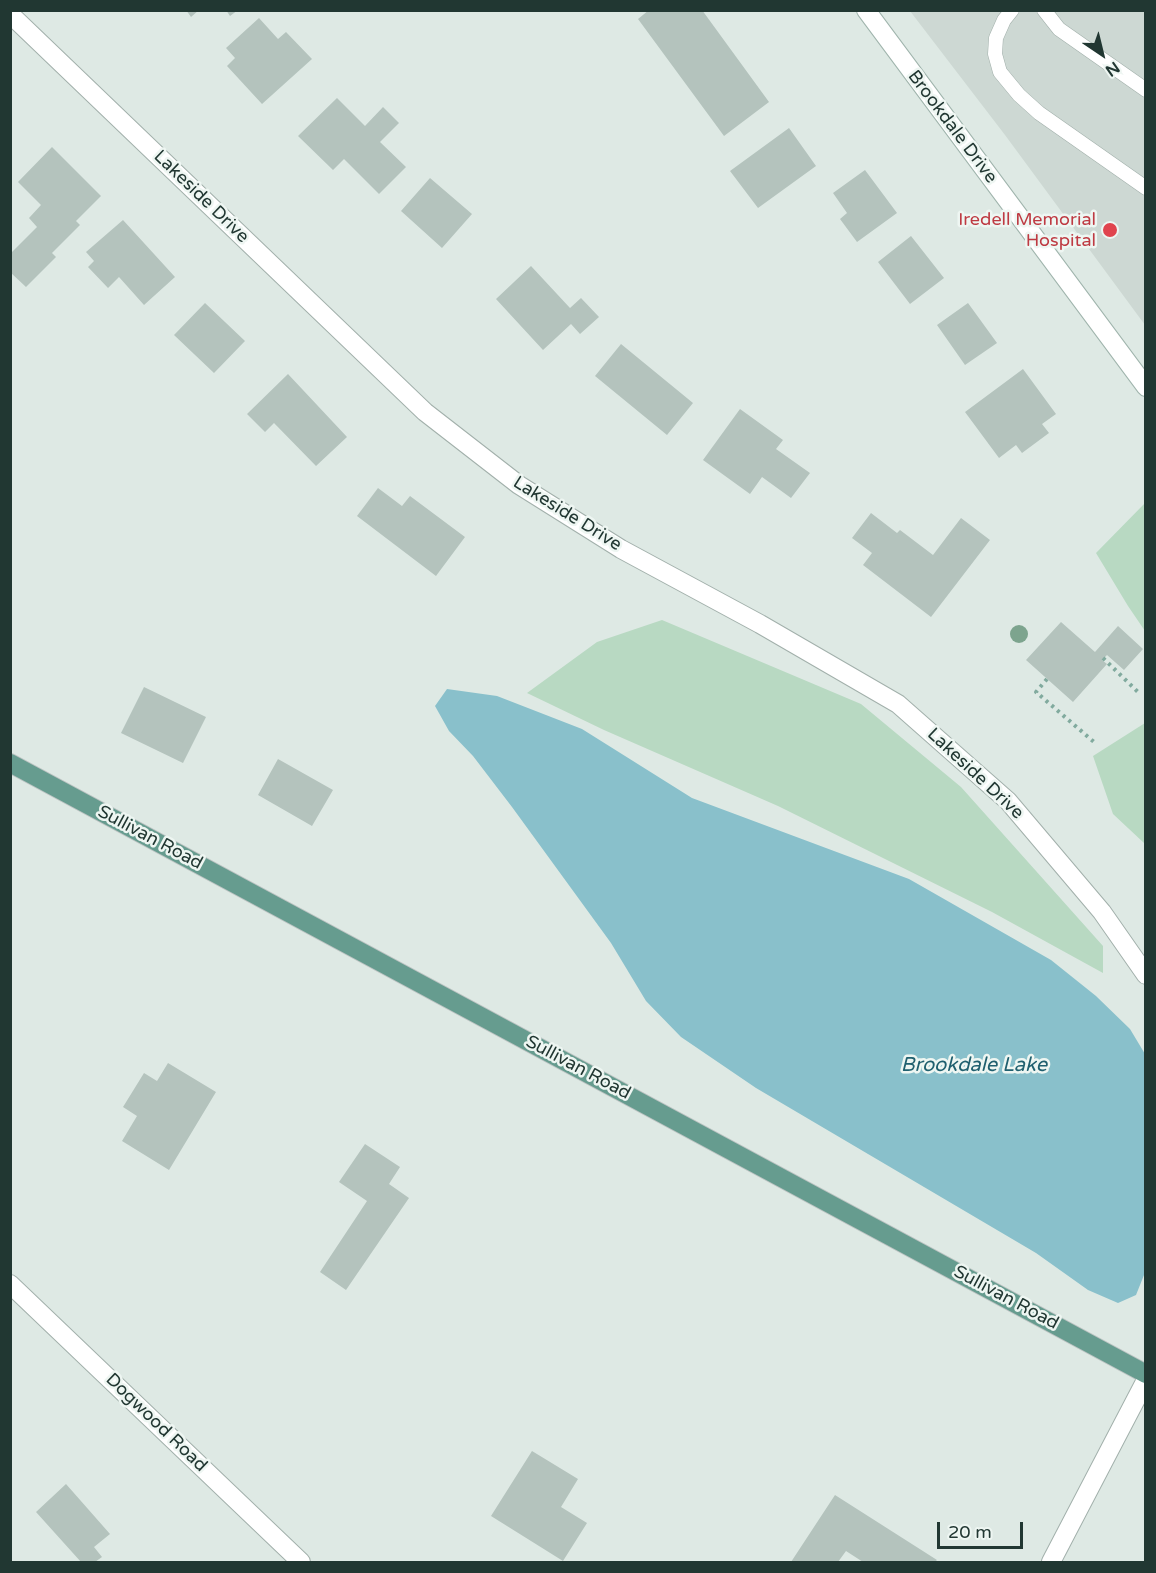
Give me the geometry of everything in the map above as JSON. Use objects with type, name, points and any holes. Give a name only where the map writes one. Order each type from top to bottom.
[{"type":"main road","name":"Sullivan Road","points":[[10,763],[1146,1374]]},
{"type":"street","name":"Brookdale Drive","points":[[866,10],[1146,387]]},
{"type":"street","name":"Lakeside Drive","points":[[10,14],[425,412],[519,485],[621,549],[760,624],[898,704],[1008,801],[1102,912],[1146,975]]},
{"type":"street","name":"Dogwood Road","points":[[10,1284],[301,1563]]},
{"type":"street","points":[[1051,1563],[1146,1380]]},
{"type":"lane","points":[[1012,10],[1004,20],[996,38],[995,54],[1000,72],[1019,95],[1039,113],[1146,188]]},
{"type":"lane","points":[[1044,10],[1059,29],[1146,90]]},
{"type":"path","points":[[1103,658],[1139,693]]},
{"type":"path","points":[[1047,679],[1036,692],[1094,742]]},
{"type":"shaded area","name":"Iredell Memorial Hospital","points":[[910,11],[1145,11],[1145,325],[1005,135]]},
{"type":"green space","points":[[1145,503],[1145,631],[1096,553]]},
{"type":"green space","points":[[662,620],[861,704],[961,787],[1103,946],[1103,973],[992,912],[778,806],[604,730],[527,693],[597,642]]},
{"type":"green space","points":[[1145,723],[1146,842],[1144,843],[1113,814],[1093,756]]},
{"type":"water","name":"Brookdale Lake","points":[[447,689],[497,696],[582,729],[692,798],[909,879],[1051,960],[1096,996],[1130,1029],[1145,1054],[1146,1270],[1136,1295],[1118,1303],[1088,1290],[1036,1253],[756,1088],[681,1037],[646,1001],[611,943],[512,807],[473,756],[449,731],[435,706]]},
{"type":"building","points":[[186,10],[199,10],[191,17]]},
{"type":"building","points":[[226,10],[238,10],[230,16]]},
{"type":"building","points":[[649,10],[702,10],[769,102],[724,136],[638,19]]},
{"type":"building","points":[[259,18],[278,39],[286,32],[312,59],[262,104],[227,66],[235,58],[226,48]]},
{"type":"building","points":[[337,98],[365,126],[383,107],[399,123],[380,142],[406,167],[379,194],[344,159],[333,170],[298,136]]},
{"type":"building","points":[[789,128],[816,166],[758,208],[730,171]]},
{"type":"building","points":[[52,147],[101,196],[76,221],[80,225],[52,253],[56,257],[26,287],[10,272],[10,254],[37,227],[29,218],[41,205],[18,182]]},
{"type":"building","points":[[865,170],[897,213],[857,242],[840,219],[847,213],[833,193]]},
{"type":"building","points":[[430,178],[472,214],[442,248],[401,211]]},
{"type":"building","points":[[123,220],[175,277],[144,305],[119,277],[108,288],[88,267],[94,261],[86,252]]},
{"type":"building","points":[[911,236],[944,278],[910,304],[878,262]]},
{"type":"building","points":[[531,266],[570,308],[581,298],[599,317],[580,334],[571,324],[543,350],[496,299]]},
{"type":"building","points":[[205,303],[245,341],[214,373],[174,335]]},
{"type":"building","points":[[968,303],[997,343],[965,365],[937,325]]},
{"type":"building","points":[[621,344],[693,403],[667,435],[595,376]]},
{"type":"building","points":[[1023,369],[1056,414],[1042,424],[1049,433],[1022,453],[1016,445],[999,458],[965,412]]},
{"type":"building","points":[[288,374],[347,437],[316,466],[274,423],[265,432],[247,414]]},
{"type":"building","points":[[740,409],[783,440],[776,449],[810,473],[791,498],[762,477],[750,494],[703,460]]},
{"type":"building","points":[[378,488],[402,506],[410,496],[465,537],[436,576],[357,516]]},
{"type":"building","points":[[871,513],[897,533],[900,530],[933,555],[961,518],[990,540],[931,617],[863,565],[872,553],[852,538]]},
{"type":"building","points":[[1061,622],[1095,652],[1118,626],[1143,649],[1124,670],[1107,655],[1102,660],[1107,664],[1073,702],[1026,660]]},
{"type":"building","points":[[144,687],[206,717],[183,763],[121,733]]},
{"type":"building","points":[[278,759],[333,790],[312,826],[258,795]]},
{"type":"building","points":[[168,1063],[216,1092],[169,1170],[122,1141],[137,1116],[123,1107],[144,1073],[157,1081]]},
{"type":"building","points":[[365,1144],[400,1167],[389,1184],[409,1198],[346,1290],[320,1272],[367,1201],[339,1182]]},
{"type":"building","points":[[532,1451],[578,1479],[561,1507],[587,1523],[563,1561],[491,1516]]},
{"type":"building","points":[[66,1484],[110,1534],[94,1547],[102,1557],[95,1562],[81,1562],[36,1512]]},
{"type":"building","points":[[835,1495],[937,1560],[935,1562],[863,1562],[846,1551],[838,1562],[791,1562]]},
{"type":"place","name":"Iredell Memorial Hospital","points":[[1110,230]]}]
